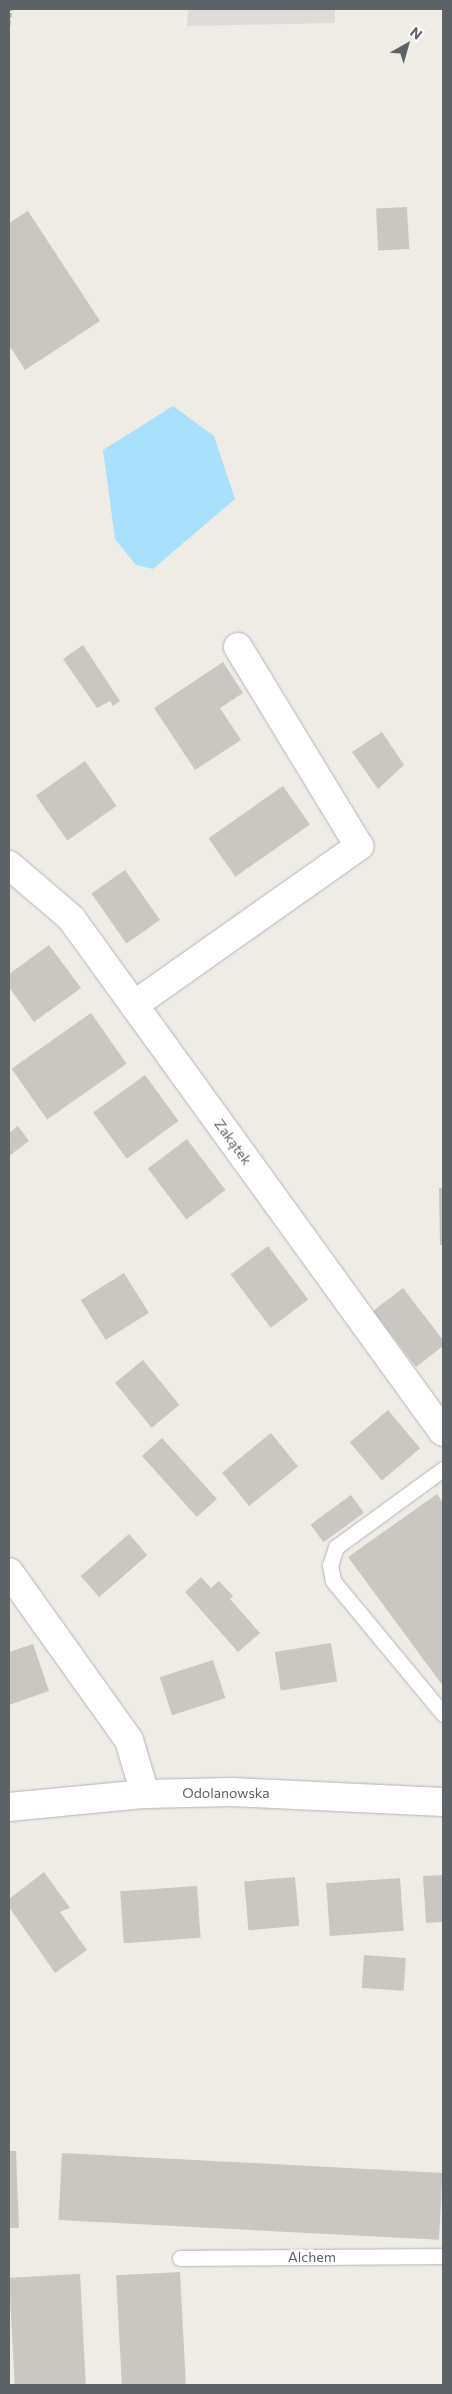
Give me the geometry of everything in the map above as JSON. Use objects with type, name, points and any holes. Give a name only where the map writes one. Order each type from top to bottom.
[{"type":"street","points":[[134,1005],[359,846],[238,647]]},
{"type":"street","name":"Zakątek","points":[[9,865],[71,918],[443,1432]]},
{"type":"street","points":[[9,1572],[129,1740],[145,1794]]},
{"type":"street","name":"Odolanowska","points":[[9,1807],[145,1794],[242,1792],[443,1802]]},
{"type":"lane","points":[[443,1469],[336,1547],[330,1565],[333,1581],[443,1714]]},
{"type":"lane","name":"Alchem","points":[[180,2258],[443,2256]]},
{"type":"path","points":[[9,25],[11,9]]},
{"type":"shaded area","points":[[188,9],[335,9],[335,23],[187,26]]},
{"type":"water","points":[[173,406],[214,436],[235,499],[153,569],[136,565],[115,539],[103,450]]},
{"type":"building","points":[[407,207],[409,249],[378,251],[376,209]]},
{"type":"building","points":[[28,211],[100,321],[25,370],[9,345],[9,223]]},
{"type":"building","points":[[83,645],[120,701],[113,706],[110,701],[97,708],[63,659]]},
{"type":"building","points":[[223,662],[243,693],[220,708],[241,740],[195,770],[154,708]]},
{"type":"building","points":[[382,732],[404,765],[378,789],[352,752]]},
{"type":"building","points":[[85,761],[117,806],[67,840],[36,795]]},
{"type":"building","points":[[283,786],[310,825],[235,877],[208,838]]},
{"type":"building","points":[[125,870],[160,920],[126,943],[91,894]]},
{"type":"building","points":[[49,945],[81,988],[34,1022],[9,987],[9,974]]},
{"type":"building","points":[[91,1013],[127,1064],[47,1119],[12,1069]]},
{"type":"building","points":[[145,1075],[179,1121],[127,1159],[93,1113]]},
{"type":"building","points":[[18,1126],[29,1141],[9,1156],[9,1133]]},
{"type":"building","points":[[187,1139],[226,1190],[186,1220],[148,1168]]},
{"type":"building","points":[[439,1188],[443,1188],[443,1245],[440,1245]]},
{"type":"building","points":[[268,1246],[308,1300],[271,1328],[230,1274]]},
{"type":"building","points":[[124,1273],[149,1313],[106,1340],[81,1300]]},
{"type":"building","points":[[403,1288],[443,1340],[443,1346],[416,1367],[373,1311]]},
{"type":"building","points":[[143,1360],[180,1405],[152,1428],[115,1383]]},
{"type":"building","points":[[388,1410],[420,1448],[382,1480],[350,1442]]},
{"type":"building","points":[[271,1433],[298,1466],[249,1506],[222,1473]]},
{"type":"building","points":[[162,1438],[217,1499],[197,1517],[142,1456]]},
{"type":"building","points":[[437,1494],[443,1503],[443,1686],[348,1557]]},
{"type":"building","points":[[351,1495],[364,1513],[323,1542],[311,1524]]},
{"type":"building","points":[[129,1534],[147,1555],[99,1597],[81,1576]]},
{"type":"building","points":[[201,1577],[211,1588],[219,1581],[233,1596],[230,1599],[260,1633],[238,1652],[185,1592]]},
{"type":"building","points":[[331,1643],[337,1682],[281,1690],[275,1652]]},
{"type":"building","points":[[33,1644],[49,1691],[9,1705],[9,1652]]},
{"type":"building","points":[[213,1660],[225,1698],[172,1715],[160,1677]]},
{"type":"building","points":[[44,1872],[70,1908],[60,1912],[87,1950],[55,1973],[9,1907],[9,1899]]},
{"type":"building","points":[[443,1875],[443,1922],[426,1923],[423,1876]]},
{"type":"building","points":[[295,1877],[299,1926],[248,1930],[244,1881]]},
{"type":"building","points":[[400,1878],[404,1931],[330,1936],[326,1883]]},
{"type":"building","points":[[197,1886],[201,1938],[124,1943],[120,1891]]},
{"type":"building","points":[[364,1955],[406,1958],[404,1991],[362,1988]]},
{"type":"building","points":[[9,2151],[16,2151],[19,2228],[9,2228]]},
{"type":"building","points":[[62,2153],[442,2173],[439,2240],[58,2220]]},
{"type":"building","points":[[180,2272],[186,2385],[122,2385],[116,2275]]},
{"type":"building","points":[[80,2274],[86,2385],[15,2385],[9,2278]]}]
